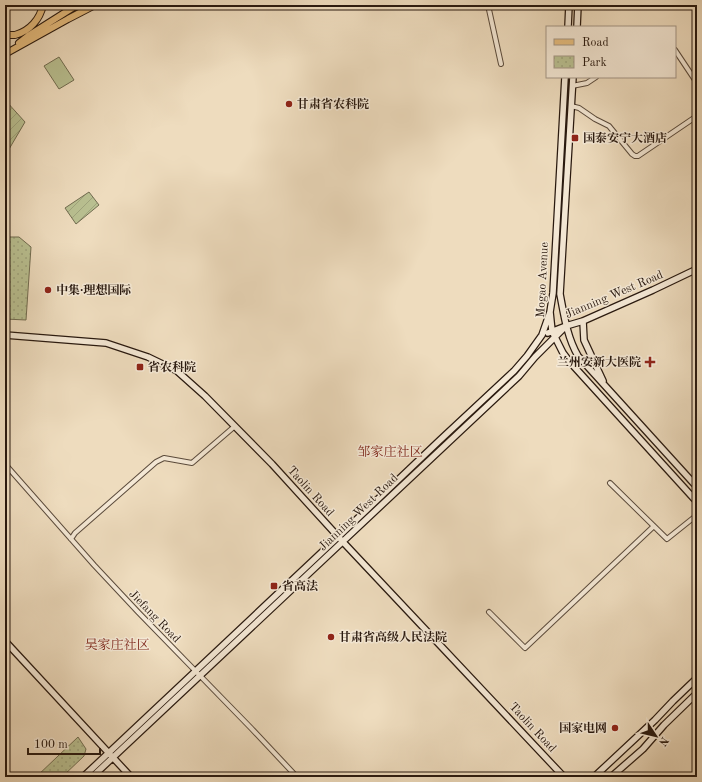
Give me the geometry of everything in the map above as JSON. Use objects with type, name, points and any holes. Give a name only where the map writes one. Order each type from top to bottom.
[{"type":"main road","points":[[5,35],[16,34],[30,28],[40,16],[43,5]]},
{"type":"main road","points":[[5,54],[28,36],[77,5]]},
{"type":"main road","points":[[5,54],[95,5]]},
{"type":"main road","points":[[568,26],[569,5]]},
{"type":"main road","points":[[577,26],[578,5]]},
{"type":"main road","name":"Mogao Avenue","points":[[565,78],[553,293],[550,312],[553,334],[563,353],[697,502]]},
{"type":"main road","name":"Mogao Avenue","points":[[573,78],[560,294],[566,326],[573,347],[578,356],[697,487]]},
{"type":"main road","name":"Jianning West Road","points":[[197,673],[343,542],[519,376],[553,334],[566,326],[583,321],[697,269]]},
{"type":"main road","name":"Jianning West Road","points":[[92,777],[111,755],[438,441],[514,371],[542,335],[550,312]]},
{"type":"main road","points":[[583,321],[584,340],[604,385]]},
{"type":"main road","name":"Jianning West Road","points":[[542,335],[553,334]]},
{"type":"main road","name":"Taolin Road","points":[[5,335],[106,343],[148,357],[177,371],[205,396],[272,464],[338,537],[564,777]]},
{"type":"main road","points":[[5,641],[131,777]]},
{"type":"main road","points":[[594,777],[697,678]]},
{"type":"main road","points":[[611,777],[643,749],[664,725],[697,693]]},
{"type":"main road","name":"Jianning West Road","points":[[82,777],[111,755]]},
{"type":"street","points":[[488,5],[501,64]]},
{"type":"street","points":[[676,52],[697,83]]},
{"type":"street","points":[[572,86],[586,83],[594,78]]},
{"type":"street","points":[[571,106],[579,108],[594,119],[609,126],[635,156],[638,156],[697,116]]},
{"type":"street","points":[[71,539],[75,533],[156,462],[164,458],[192,463],[235,426]]},
{"type":"street","name":"Jiefang Road","points":[[5,464],[133,607],[297,777]]},
{"type":"street","points":[[610,483],[667,539],[697,515]]},
{"type":"street","points":[[489,612],[525,648],[654,526]]},
{"type":"green space","points":[[59,57],[74,80],[59,89],[44,66]]},
{"type":"green space","points":[[6,101],[25,122],[5,156],[5,103]]},
{"type":"green space","points":[[89,192],[99,205],[76,224],[65,208]]},
{"type":"green space","points":[[5,237],[19,237],[31,247],[26,320],[5,319]]},
{"type":"green space","points":[[78,737],[86,749],[84,756],[62,777],[36,777]]},
{"type":"place","name":"甘肃省农科院","points":[[289,104]]},
{"type":"place","name":"国泰安宁大酒店","points":[[575,138]]},
{"type":"place","name":"中集·理想国际","points":[[48,290]]},
{"type":"place","name":"兰州安新大医院","points":[[650,362]]},
{"type":"place","name":"省农科院","points":[[140,367]]},
{"type":"place","name":"省高法","points":[[274,586]]},
{"type":"place","name":"甘肃省高级人民法院","points":[[331,637]]},
{"type":"place","name":"国家电网","points":[[615,728]]},
{"type":"district","name":"邹家庄社区","points":[[390,451]]},
{"type":"district","name":"吴家庄社区","points":[[117,644]]}]
